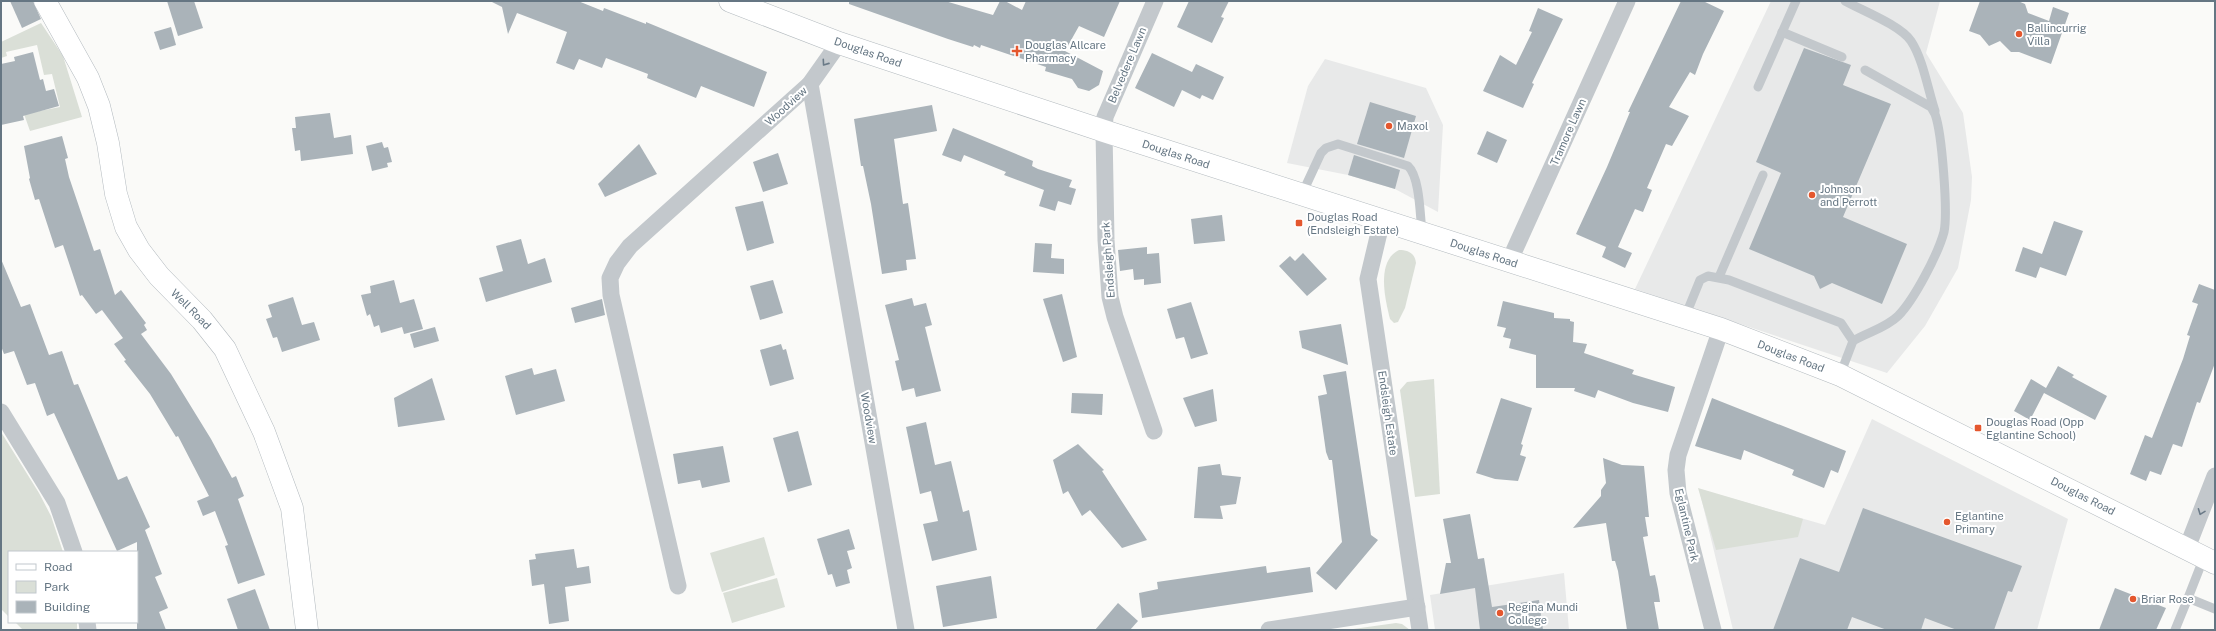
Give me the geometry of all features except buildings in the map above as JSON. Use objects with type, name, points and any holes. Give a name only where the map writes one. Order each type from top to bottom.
[{"type":"main road","name":"Well Road","points":[[44,1],[88,78],[99,106],[108,143],[116,194],[126,227],[140,250],[159,276],[202,320],[225,349],[264,432],[292,508],[307,630]]},
{"type":"main road","name":"Douglas Road","points":[[730,1],[760,7],[839,43],[1104,131],[1721,329],[1840,375],[2202,556]]},
{"type":"street","name":"Belvedere Lawn","points":[[1104,131],[1105,117],[1155,1]]},
{"type":"street","name":"Tramore Lawn","points":[[1509,262],[1627,1]]},
{"type":"street","points":[[810,84],[839,43]]},
{"type":"street","name":"Woodview","points":[[678,586],[611,295],[610,278],[617,263],[647,230],[810,84]]},
{"type":"street","name":"Woodview","points":[[810,84],[906,630]]},
{"type":"street","name":"Endsleigh Park","points":[[1104,131],[1106,240],[1110,297],[1115,318],[1154,431]]},
{"type":"street","name":"Endsleigh Estate","points":[[1382,220],[1368,279],[1420,630]]},
{"type":"street","name":"Eglantine Park","points":[[1713,630],[1678,493],[1676,470],[1678,455],[1721,329]]},
{"type":"street","points":[[1,412],[57,503],[74,551]]},
{"type":"street","points":[[2202,556],[2215,476]]},
{"type":"street","points":[[1269,630],[1416,607]]},
{"type":"lane","points":[[1758,87],[1796,1]]},
{"type":"lane","points":[[1840,375],[1853,342],[1897,317],[1908,303],[1934,257],[1944,232],[1945,221],[1944,191],[1937,120],[1917,52],[1911,40],[1901,30],[1845,1]]},
{"type":"lane","points":[[1782,32],[1842,57]]},
{"type":"lane","points":[[1865,70],[1931,107],[1937,120]]},
{"type":"lane","points":[[1302,194],[1321,153],[1332,145],[1338,144],[1408,166],[1413,170],[1416,181],[1422,232]]},
{"type":"lane","points":[[1719,277],[1763,175]]},
{"type":"lane","points":[[1685,317],[1700,280],[1708,276],[1719,277],[1841,323],[1853,342]]},
{"type":"lane","points":[[2175,630],[2188,598],[2202,556]]},
{"type":"lane","points":[[2188,598],[2215,609]]},
{"type":"shaded area","points":[[1771,1],[1940,1],[1926,53],[1963,113],[1972,177],[1971,200],[1958,268],[1925,326],[1887,373],[1635,289]]},
{"type":"shaded area","points":[[1325,59],[1426,88],[1443,125],[1438,212],[1395,189],[1348,175],[1287,163],[1308,86]]},
{"type":"shaded area","name":"Eglantine Primary","points":[[1872,419],[2068,519],[2037,630],[1733,630],[1699,489],[1825,525]]},
{"type":"shaded area","name":"Regina Mundi College","points":[[1564,573],[1569,630],[1435,630],[1430,595]]},
{"type":"green space","points":[[41,23],[63,56],[82,117],[30,131],[24,114],[60,107],[52,74],[44,75],[37,45],[6,52],[7,56],[1,58],[1,42]]},
{"type":"green space","points":[[1399,250],[1413,254],[1416,263],[1405,308],[1398,322],[1394,323],[1390,319],[1388,311],[1384,281],[1387,263],[1392,255]]},
{"type":"green space","points":[[1434,379],[1440,494],[1415,497],[1400,390],[1407,382]]},
{"type":"green space","points":[[1,432],[39,493],[51,516],[63,551],[8,551],[8,616],[1,609]]},
{"type":"green space","points":[[1698,488],[1803,519],[1798,537],[1716,550]]},
{"type":"green space","points":[[764,537],[775,575],[722,592],[710,553]]},
{"type":"green space","points":[[777,578],[785,607],[732,623],[723,593]]},
{"type":"green space","points":[[16,623],[77,623],[77,630],[23,630]]},
{"type":"green space","points":[[1396,623],[1402,624],[1410,630],[1346,630]]},
{"type":"place","name":"Ballincurrig Villa","points":[[2019,34]]},
{"type":"place","name":"Douglas Allcare Pharmacy","points":[[1017,51]]},
{"type":"place","name":"Maxol","points":[[1389,126]]},
{"type":"place","name":"Johnson and Perrott","points":[[1812,195]]},
{"type":"place","name":"Douglas Road (Endsleigh Estate)","points":[[1299,223]]},
{"type":"place","name":"Douglas Road (Opp Eglantine School)","points":[[1978,428]]},
{"type":"place","name":"Eglantine Primary","points":[[1947,522]]},
{"type":"place","name":"Briar Rose","points":[[2133,599]]},
{"type":"place","name":"Regina Mundi College","points":[[1500,613]]}]
